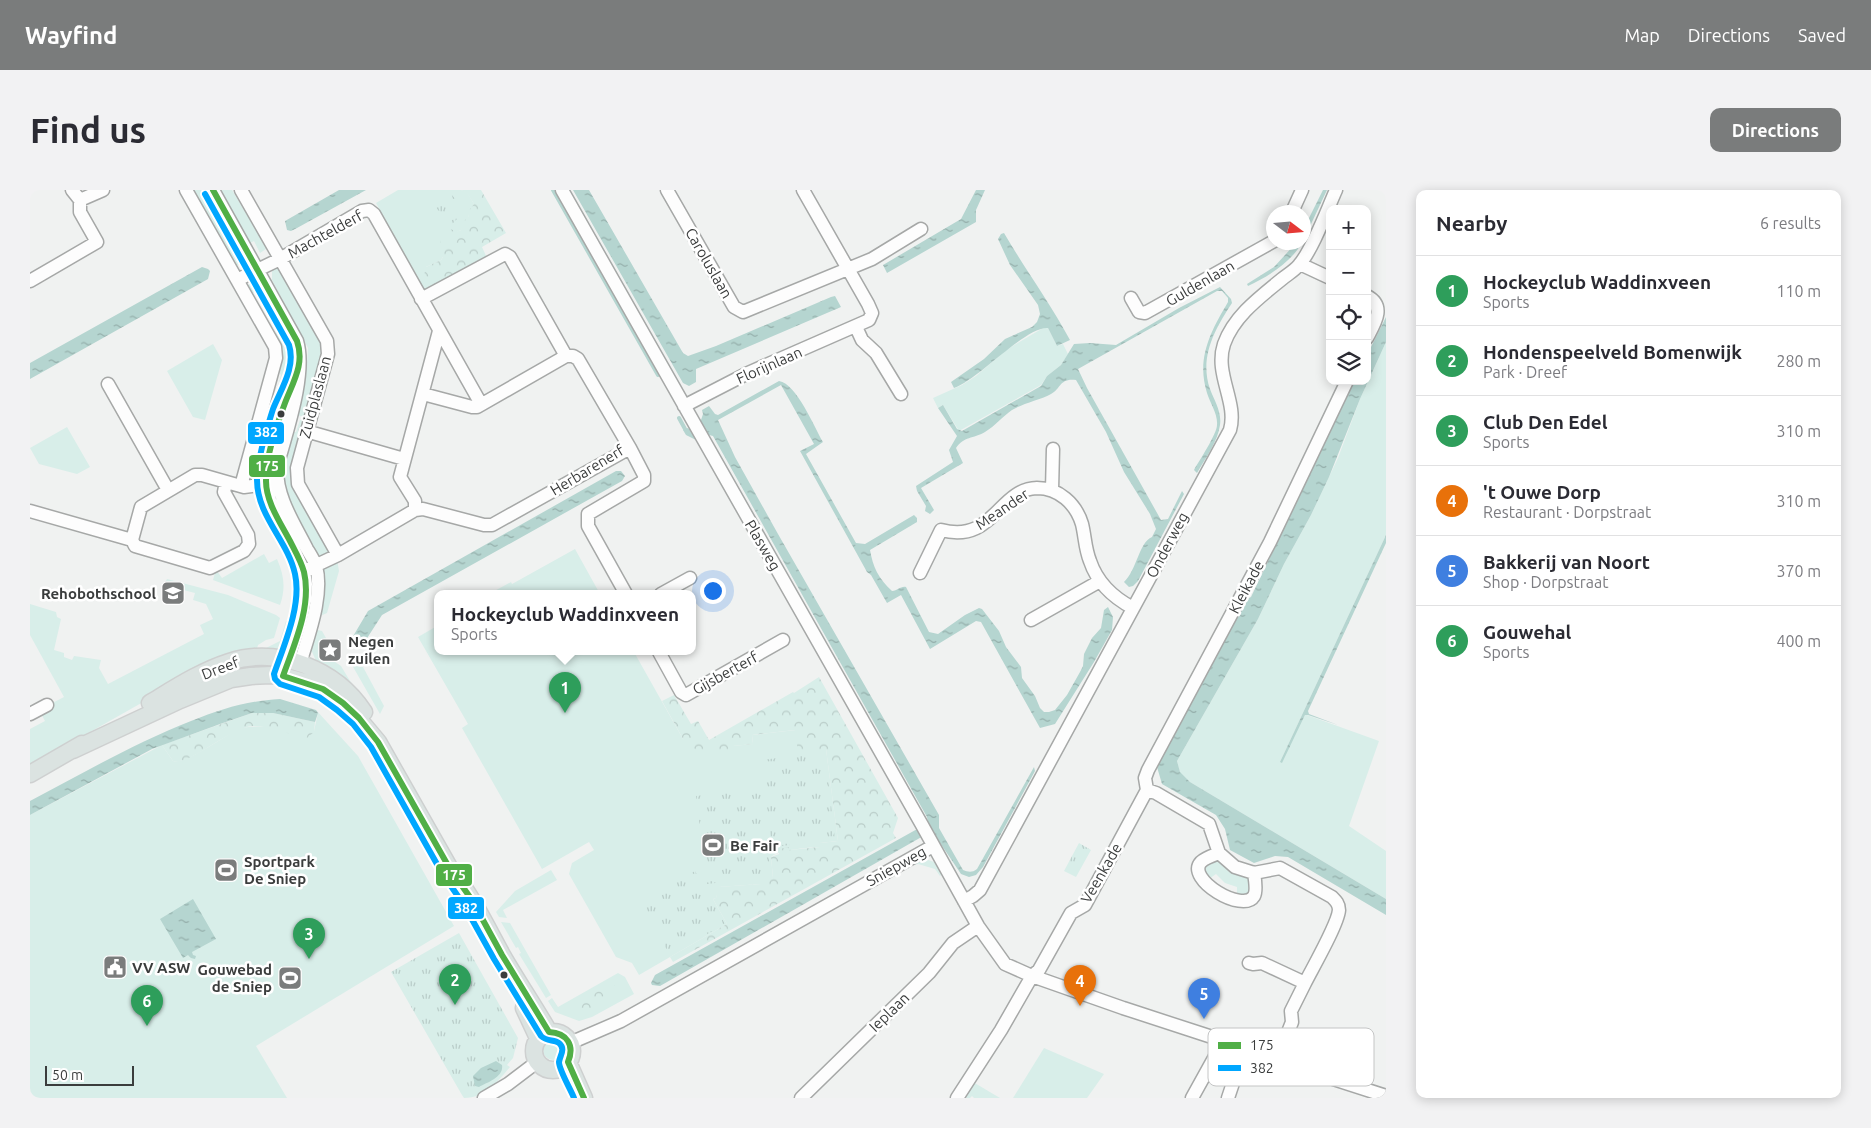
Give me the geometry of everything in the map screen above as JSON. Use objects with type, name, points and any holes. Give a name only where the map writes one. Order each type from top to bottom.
[{"type":"main road","name":"Dreef","points":[[30,774],[73,750],[180,700],[231,679],[292,670],[329,676],[349,692],[372,724],[378,742],[450,869],[464,886],[479,910],[544,1035]]},
{"type":"main road","points":[[562,1034],[570,1043],[572,1053],[562,1066],[545,1069],[537,1062],[533,1050],[544,1035],[562,1034]]},
{"type":"main road","points":[[562,1066],[580,1098]]},
{"type":"main road","points":[[562,1066],[584,1098]]},
{"type":"street","points":[[30,281],[97,242],[80,212],[76,195],[103,190]]},
{"type":"street","points":[[186,190],[275,347],[276,358],[241,486]]},
{"type":"street","name":"Zuidplaslaan","points":[[213,190],[297,341],[300,351],[299,368],[289,393],[268,462],[272,484],[270,500],[310,568],[318,594],[292,670]]},
{"type":"street","name":"Zuidplaslaan","points":[[241,190],[327,341],[328,354],[297,468],[298,484],[338,555]]},
{"type":"street","name":"Plasweg","points":[[562,190],[978,926],[1005,964],[1032,976],[1208,1037]]},
{"type":"street","name":"Caroluslaan","points":[[667,190],[734,307],[743,312],[848,269]]},
{"type":"street","name":"Florijnlaan","points":[[684,406],[748,373],[869,320],[872,313],[803,190]]},
{"type":"street","points":[[1295,205],[1302,190]]},
{"type":"street","name":"Onderweg","points":[[964,901],[980,890],[1230,430],[1232,415],[1222,372],[1221,358],[1224,344],[1233,327],[1254,301],[1300,264],[1307,254],[1336,190]]},
{"type":"street","name":"Machtelderf","points":[[237,280],[280,258],[362,211],[369,210],[374,214],[481,404]]},
{"type":"street","points":[[848,269],[872,259],[921,229]]},
{"type":"street","name":"Guldenlaan","points":[[1131,298],[1140,312],[1145,313],[1266,245]]},
{"type":"street","name":"Herbarenerf","points":[[415,510],[423,509],[484,525],[492,525],[630,448],[578,359],[573,356],[566,356],[510,256],[505,254],[422,299]]},
{"type":"street","points":[[1300,264],[1326,276]]},
{"type":"street","points":[[1371,298],[1378,304],[1379,310],[1371,329]]},
{"type":"street","points":[[856,327],[862,340],[876,353],[902,394]]},
{"type":"street","points":[[310,568],[338,555],[415,510],[415,501],[400,477],[439,331]]},
{"type":"street","points":[[423,394],[472,407],[481,404],[566,356]]},
{"type":"street","points":[[108,384],[168,490]]},
{"type":"street","name":"Kleikade","points":[[1147,790],[1145,778],[1148,770],[1270,542],[1345,385]]},
{"type":"street","points":[[306,431],[404,459]]},
{"type":"street","points":[[624,590],[588,526],[587,520],[588,514],[644,481],[644,475],[630,448]]},
{"type":"street","name":"Meander","points":[[1052,490],[1053,449]]},
{"type":"street","points":[[226,482],[224,492],[248,535],[249,544],[244,551],[210,568],[135,546],[132,540],[142,507],[195,475],[226,482],[241,486],[272,484]]},
{"type":"street","name":"Meander","points":[[920,574],[941,530],[952,533],[972,530],[983,526],[1024,491],[1034,488],[1052,490],[1068,501],[1076,510],[1081,522],[1089,561],[1100,581],[1115,596],[1133,608]]},
{"type":"street","points":[[30,512],[132,540]]},
{"type":"street","points":[[668,590],[690,578]]},
{"type":"street","points":[[1031,620],[1100,581]]},
{"type":"street","name":"Gijsberterf","points":[[661,655],[681,692],[686,695],[783,640]]},
{"type":"street","points":[[30,714],[47,705]]},
{"type":"street","points":[[1147,790],[1156,793],[1209,824],[1219,853],[1235,867],[1254,873],[1280,868],[1286,870],[1332,896],[1339,907],[1336,920],[1291,1011],[1292,1022],[1289,1028]]},
{"type":"street","name":"Veenkade","points":[[957,1098],[1001,1030],[1032,976],[1039,970],[1071,914],[1085,905],[1147,790]]},
{"type":"street","name":"Sniepweg","points":[[570,1043],[621,1021],[933,846]]},
{"type":"street","points":[[1219,853],[1202,862],[1199,866],[1206,883],[1221,895],[1234,900],[1248,900],[1252,898],[1255,894],[1254,873]]},
{"type":"street","name":"Ieplaan","points":[[801,1098],[929,974],[954,943],[978,926]]},
{"type":"street","points":[[1249,963],[1262,963],[1305,983]]},
{"type":"street","points":[[484,1098],[508,1084],[537,1062]]},
{"type":"street","points":[[1192,1098],[1208,1069]]},
{"type":"street","points":[[1228,1098],[1232,1086]]},
{"type":"street","name":"Plasweg","points":[[1355,1086],[1386,1096]]},
{"type":"green space","points":[[190,190],[205,190],[239,250],[236,253],[241,263],[235,267]]},
{"type":"green space","points":[[220,190],[232,190],[247,215],[253,218],[269,247],[260,253],[254,241],[250,243]]},
{"type":"green space","points":[[398,190],[461,190],[467,192],[474,204],[461,230],[451,239],[441,260],[426,267],[429,290],[425,292],[376,203]]},
{"type":"green space","points":[[447,190],[466,210],[452,224],[433,205]]},
{"type":"green space","points":[[461,190],[481,190],[506,233],[482,247],[487,258],[429,290],[423,280],[426,267],[441,260],[443,257],[440,247],[441,239],[451,229],[456,232],[461,230],[462,223],[469,216],[467,213],[474,204],[467,193]]},
{"type":"green space","points":[[278,266],[325,346],[307,418],[294,412],[307,365],[308,348],[272,280],[272,269]]},
{"type":"green space","points":[[251,281],[258,284],[281,322],[288,338],[291,357],[288,386],[279,418],[265,459],[262,458],[260,473],[256,474],[250,473],[251,469],[256,466],[281,375],[275,354],[276,332],[255,293],[248,291],[247,287]]},
{"type":"green space","points":[[1043,328],[1048,328],[1057,346],[1063,344],[1068,354],[1061,365],[1047,376],[1041,385],[959,431],[943,405],[938,408],[933,398],[962,385],[976,376],[1006,350]]},
{"type":"green space","points":[[1386,342],[1386,535],[1280,762],[1305,715],[1379,741],[1349,826],[1386,851],[1386,899],[1190,782],[1180,773],[1177,761],[1258,619],[1284,564],[1311,515],[1338,458],[1366,385],[1371,385],[1371,375]]},
{"type":"green space","points":[[213,344],[222,360],[205,420],[193,417],[167,371]]},
{"type":"green space","points":[[300,420],[306,421],[293,473],[329,549],[322,556],[318,555],[287,502],[281,467],[285,467],[293,432],[296,432]]},
{"type":"green space","points":[[67,427],[90,467],[77,474],[39,464],[30,448]]},
{"type":"green space","points":[[575,549],[598,590],[496,590],[511,582],[512,584]]},
{"type":"green space","points":[[264,554],[269,563],[277,559],[281,571],[284,587],[280,605],[213,580],[217,571],[222,578]]},
{"type":"green space","points":[[337,559],[339,571],[327,613],[320,616],[323,570]]},
{"type":"green space","points":[[167,579],[228,595],[276,615],[280,618],[274,638],[258,645],[256,652],[198,671],[30,766],[30,729],[45,721],[39,710],[64,697],[30,635],[30,604],[56,612],[57,617],[61,619],[54,650],[64,653],[64,657],[72,660],[74,656],[101,660],[99,668],[108,684],[204,634],[200,625],[213,619],[206,604],[193,600],[195,593],[164,585]]},
{"type":"green space","points":[[286,621],[295,624],[286,645],[278,649],[264,649],[280,641]]},
{"type":"green space","points":[[434,628],[434,655],[636,655],[683,739],[733,746],[753,744],[752,735],[796,730],[826,749],[838,841],[820,843],[820,847],[794,849],[775,854],[771,857],[773,878],[761,884],[719,887],[716,898],[713,899],[727,924],[639,975],[632,963],[616,957],[569,874],[572,863],[594,850],[589,842],[542,869],[462,728],[468,724],[418,637]]},
{"type":"green space","points":[[314,629],[322,631],[326,638],[322,653],[341,666],[362,701],[316,661],[310,647]]},
{"type":"green space","points":[[352,665],[363,667],[384,706],[380,714]]},
{"type":"green space","points":[[819,677],[898,818],[893,833],[896,838],[673,962],[670,957],[727,924],[713,899],[716,898],[718,887],[761,884],[761,880],[773,878],[771,857],[779,854],[779,849],[789,847],[789,850],[820,847],[820,843],[838,841],[826,749],[798,752],[795,730],[752,735],[753,744],[733,746],[727,751],[702,755],[683,739],[662,701],[674,695],[691,724],[698,721],[709,740]]},
{"type":"green space","name":"Sportpark De Sniep","points":[[316,710],[358,756],[454,926],[256,1046],[287,1098],[30,1098],[30,815],[162,745],[173,761],[179,761],[187,759],[233,732],[246,727],[314,731],[318,713]]},
{"type":"green space","points":[[252,713],[273,713],[315,722],[314,732],[306,739],[266,727],[253,726],[233,733],[189,758],[180,761],[173,761],[162,745]]},
{"type":"green space","points":[[825,752],[835,840],[772,847],[761,760]]},
{"type":"green space","points":[[760,788],[771,876],[707,884],[696,796]]},
{"type":"green space","points":[[1079,843],[1091,850],[1076,877],[1064,871]]},
{"type":"green space","points":[[923,858],[934,862],[942,874],[940,876],[935,869],[918,864],[915,865],[914,862]]},
{"type":"green space","points":[[1217,860],[1249,878],[1248,893],[1237,895],[1237,887],[1225,883],[1216,874],[1209,879],[1205,870],[1206,866]]},
{"type":"green space","points":[[551,870],[557,880],[503,910],[507,918],[499,917],[496,912],[515,891]]},
{"type":"green space","points":[[695,871],[725,924],[670,955],[639,903]]},
{"type":"green space","points":[[501,922],[510,923],[551,995],[546,998],[519,954],[521,953],[518,947],[516,948]]},
{"type":"green space","points":[[459,933],[518,1038],[513,1058],[507,1065],[510,1067],[490,1088],[478,1095],[464,1098],[391,972]]},
{"type":"green space","points":[[618,973],[625,977],[634,994],[592,1017],[579,1021],[555,1012],[548,1001],[552,998],[558,1007]]},
{"type":"green space","points":[[612,984],[617,991],[613,994],[589,1009],[573,1013],[571,1010],[576,1003]]},
{"type":"green space","points":[[553,1040],[560,1043],[563,1050],[560,1057],[553,1060],[546,1057],[543,1050],[546,1043]]},
{"type":"green space","points":[[1044,1048],[1104,1074],[1087,1098],[1013,1098]]},
{"type":"green space","points":[[973,1082],[1000,1098],[974,1098],[972,1096],[970,1098],[963,1098]]},
{"type":"water","points":[[339,190],[366,190],[297,228],[291,231],[287,230],[285,221]]},
{"type":"water","points":[[573,190],[589,190],[683,353],[688,356],[831,297],[835,296],[841,307],[696,369],[696,382],[689,386],[683,383]]},
{"type":"water","points":[[976,190],[985,190],[976,210],[976,222],[887,273],[883,265],[961,219]]},
{"type":"water","points":[[1323,190],[1327,190],[1311,224],[1311,214]]},
{"type":"water","points":[[1004,233],[1070,340],[1057,346],[1048,328],[1039,330],[1028,335],[976,375],[954,388],[951,382],[984,359],[1005,339],[1032,327],[1037,322],[1040,314],[1038,305],[1010,265],[998,239]]},
{"type":"water","points":[[1290,250],[1297,250],[1285,263],[1264,278],[1248,286],[1247,284],[1274,267]]},
{"type":"water","points":[[202,267],[210,271],[208,279],[30,379],[30,363]]},
{"type":"water","points":[[1220,287],[1231,299],[1232,303],[1210,344],[1206,366],[1210,389],[1220,415],[1220,425],[1214,444],[1197,473],[1194,470],[1211,441],[1217,425],[1215,413],[1207,393],[1203,368],[1204,356],[1211,334],[1228,302],[1228,298],[1222,291],[1217,291],[1078,369],[1161,520],[1168,519],[1182,491],[1184,494],[1138,581],[1133,586],[1129,587],[1124,582],[1132,571],[1144,544],[1152,537],[1156,529],[1150,514],[1124,472],[1106,432],[1076,380],[1063,382],[1051,394],[1012,410],[985,432],[959,444],[956,448],[963,463],[921,488],[934,510],[930,514],[925,511],[926,506],[916,486],[953,462],[949,450],[957,436],[938,408],[943,405],[957,429],[962,431],[1041,386],[1047,376],[1061,365],[1074,344],[1116,345],[1179,308]]},
{"type":"water","points":[[1386,317],[1386,342],[1371,375],[1371,347]]},
{"type":"water","points":[[779,381],[786,384],[798,398],[823,442],[806,454],[856,543],[865,544],[914,515],[917,518],[917,522],[870,550],[880,577],[892,591],[906,587],[929,632],[938,634],[965,615],[979,608],[982,609],[999,631],[1006,647],[1021,667],[1022,678],[1035,696],[1040,708],[1044,712],[1049,712],[1055,710],[1067,695],[1080,672],[1083,666],[1084,654],[1092,638],[1101,628],[1104,610],[1108,607],[1113,617],[1112,630],[1055,724],[1040,728],[981,622],[976,621],[930,649],[901,595],[887,603],[871,575],[867,572],[800,451],[814,444],[781,385],[718,420],[735,457],[778,534],[939,815],[939,828],[963,870],[970,872],[977,869],[1034,767],[1035,771],[983,867],[976,875],[969,877],[961,874],[932,831],[660,986],[652,985],[651,983],[655,975],[928,823],[927,817],[713,436],[709,435],[696,440],[686,435],[683,430],[690,429],[701,420],[702,410],[709,406],[718,415]]},
{"type":"water","points":[[1352,385],[1366,385],[1329,477],[1311,515],[1284,564],[1258,619],[1177,761],[1180,772],[1190,782],[1386,899],[1386,915],[1288,857],[1275,856],[1254,863],[1230,850],[1225,829],[1216,815],[1162,784],[1157,767],[1247,599],[1251,597]]},
{"type":"water","points":[[616,471],[621,471],[625,476],[622,481],[382,615],[362,646],[353,644],[352,638],[368,611]]},
{"type":"water","points":[[1386,535],[1386,543],[1308,711],[1309,714],[1338,725],[1305,715],[1282,763],[1280,762]]},
{"type":"water","points":[[280,699],[316,710],[318,713],[315,722],[273,713],[252,713],[152,749],[30,815],[30,801],[150,739],[224,709]]},
{"type":"water","points":[[193,899],[216,939],[192,952],[196,956],[195,959],[188,955],[183,958],[160,919]]},
{"type":"water","points":[[496,1061],[502,1065],[501,1073],[479,1087],[475,1086],[473,1076],[481,1068]]},
{"type":"waterway","points":[[553,190],[658,375]]},
{"type":"waterway","points":[[679,418],[685,429]]},
{"type":"transit line","name":"175","points":[[213,190],[297,341],[299,349],[300,357],[297,373],[275,431],[266,471],[268,497],[300,560],[306,585],[306,598],[301,625],[283,676],[323,689],[343,703],[359,718],[378,742],[450,869],[472,900],[502,955],[549,1032],[561,1035],[568,1041],[571,1050],[568,1062],[584,1098]]},
{"type":"transit line","name":"382","points":[[205,194],[289,345],[291,353],[289,370],[273,409],[263,444],[257,480],[258,493],[262,505],[286,550],[295,574],[297,586],[291,625],[274,674],[275,679],[280,684],[319,697],[353,724],[371,747],[442,873],[464,905],[494,959],[541,1036],[561,1045],[562,1050],[559,1062],[574,1098]]},
{"type":"place","name":"Rehobothschool","points":[[173,593]]},
{"type":"place","name":"Negen zuilen","points":[[330,650]]},
{"type":"place","name":"Hockeyclub Waddinxveen","points":[[565,713]]},
{"type":"place","name":"Be Fair","points":[[713,845]]},
{"type":"place","name":"Sportpark De Sniep","points":[[226,870]]},
{"type":"place","name":"Club Den Edel","points":[[309,959]]},
{"type":"place","name":"VV ASW","points":[[115,967]]},
{"type":"place","name":"Gouwebad de Sniep","points":[[290,978]]},
{"type":"place","name":"Hondenspeelveld Bomenwijk","points":[[455,1005]]},
{"type":"place","name":"'t Ouwe Dorp","points":[[1080,1006]]},
{"type":"place","name":"Bakkerij van Noort","points":[[1204,1019]]},
{"type":"place","name":"Gouwehal","points":[[147,1026]]}]
